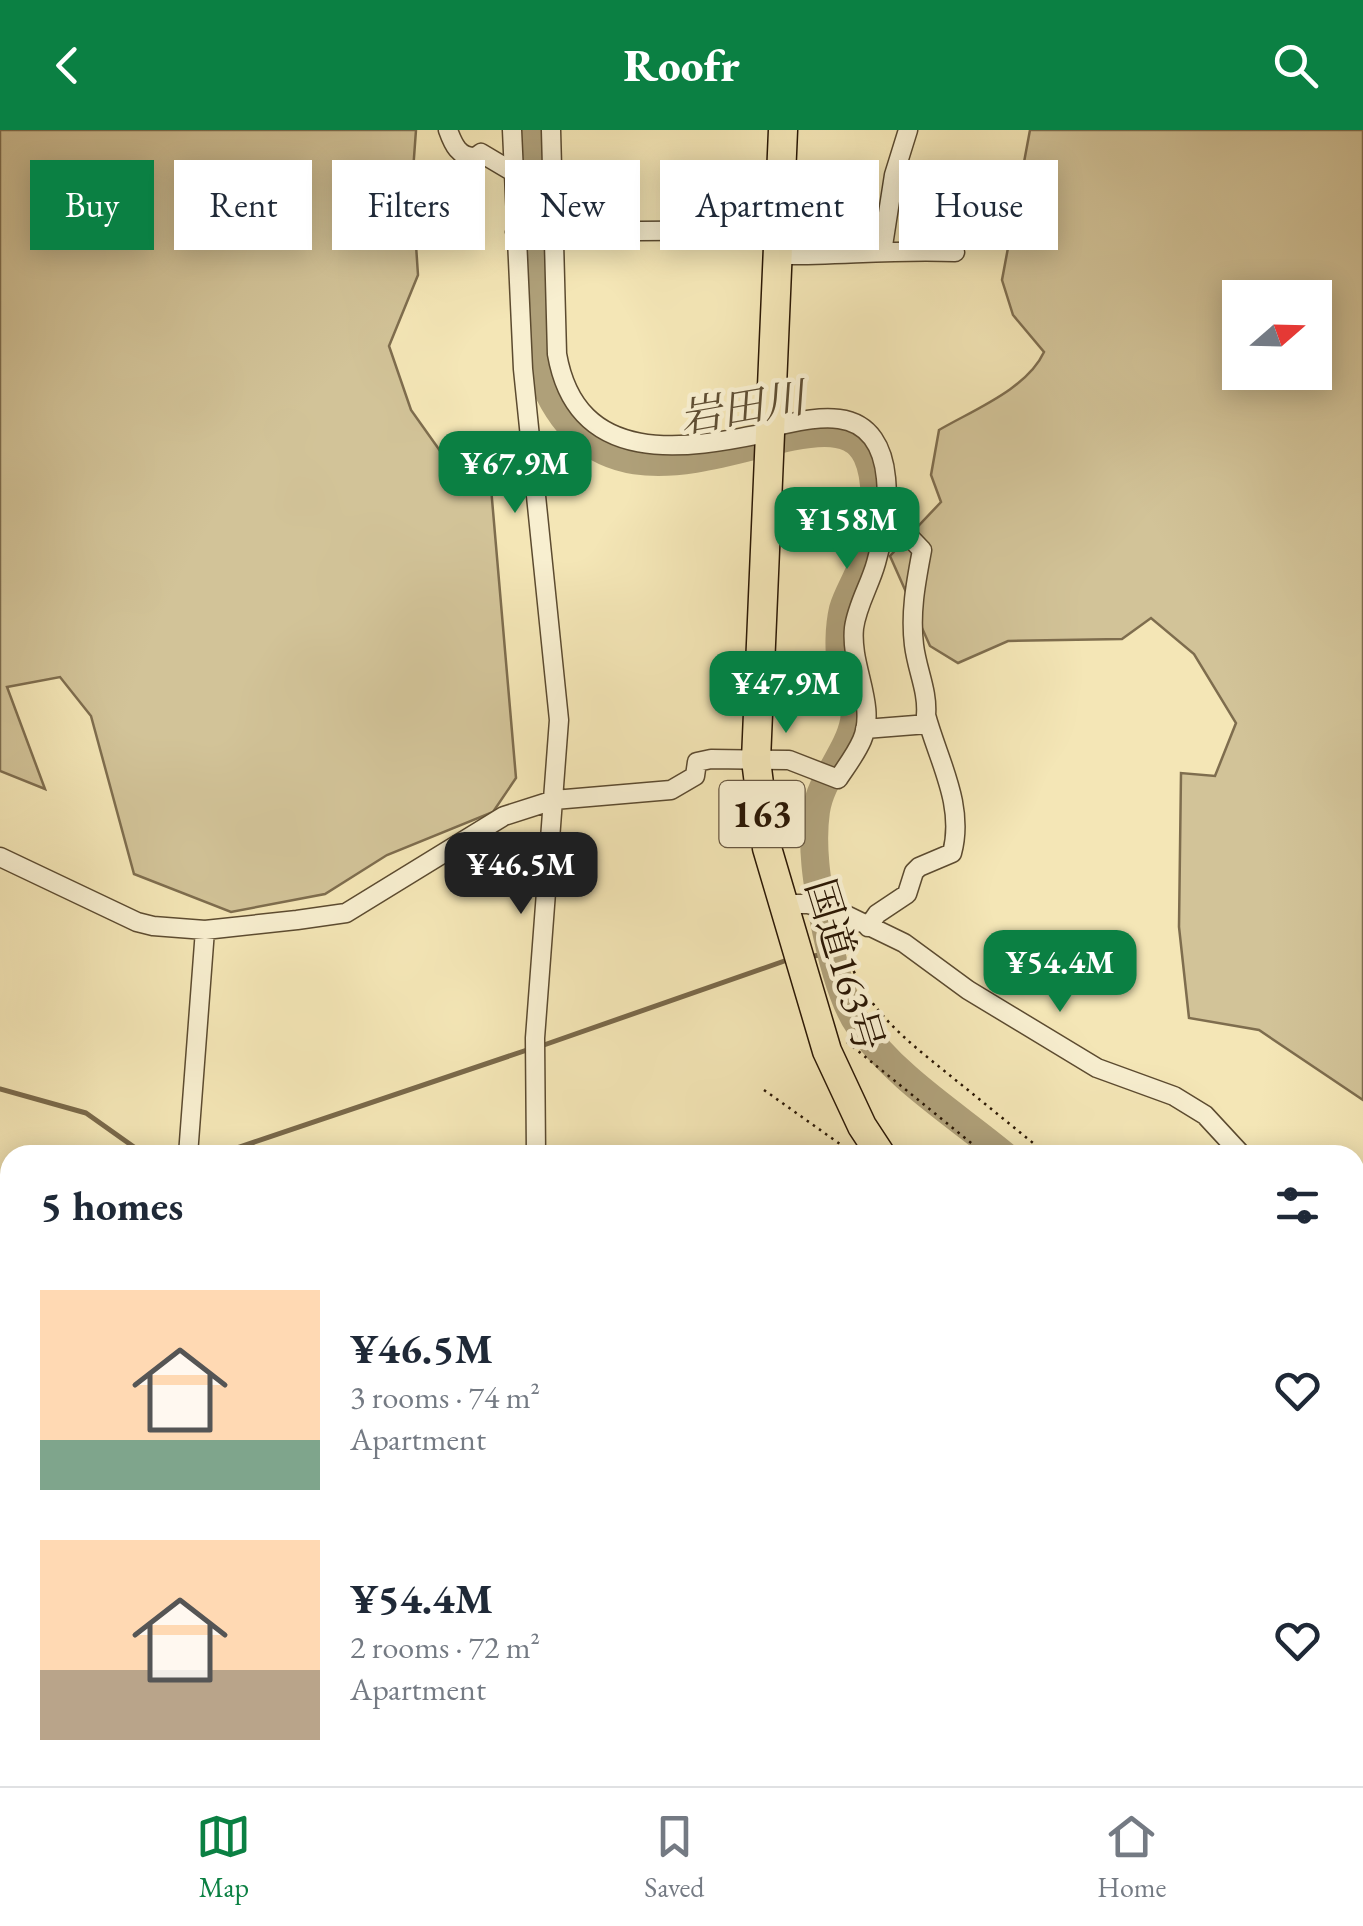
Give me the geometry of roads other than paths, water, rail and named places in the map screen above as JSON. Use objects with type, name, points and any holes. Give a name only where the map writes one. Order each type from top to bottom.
[{"type":"highway","name":"国道163号","points":[[781,160],[783,130]]},
{"type":"highway","name":"国道163号","points":[[777,250],[756,760],[767,848],[796,904],[822,1037],[844,1090],[875,1145]]},
{"type":"street","points":[[448,130],[453,144],[464,155],[476,157],[481,153],[505,167]]},
{"type":"street","points":[[512,130],[513,160]]},
{"type":"street","points":[[551,130],[551,160]]},
{"type":"street","points":[[882,252],[894,174],[908,130]]},
{"type":"street","points":[[519,250],[523,369],[557,686],[558,763],[535,1038],[536,1145]]},
{"type":"street","points":[[0,857],[137,922],[205,930],[346,913],[504,816],[554,800],[671,790],[695,776],[697,762],[789,760],[838,779],[864,738],[866,706],[854,664],[854,627],[877,561],[887,490],[878,447],[853,423],[822,419],[770,437],[709,444],[653,445],[610,435],[586,418],[566,387],[558,364],[552,250]]},
{"type":"street","points":[[810,250],[838,256],[955,252]]},
{"type":"street","points":[[868,927],[876,914],[907,894],[919,867],[952,853],[955,808],[928,724],[929,703],[914,649],[912,608],[922,550],[898,526],[887,490]]},
{"type":"street","points":[[864,728],[928,724]]},
{"type":"street","points":[[796,904],[842,912],[904,943],[968,990],[1097,1068],[1174,1096],[1216,1124],[1234,1145]]},
{"type":"street","points":[[188,1145],[205,930]]},
{"type":"waterway","name":"岩田川","points":[[533,130],[541,375],[574,430],[617,456],[666,462],[809,434],[845,436],[867,456],[874,482],[872,526],[861,567],[843,609],[840,631],[841,662],[853,701],[854,721],[816,811],[815,864],[823,916],[841,987],[858,1024],[907,1078],[991,1145]]},
{"type":"waterway","points":[[814,956],[830,953]]},
{"type":"waterway","points":[[541,1046],[790,959]]},
{"type":"waterway","points":[[246,1145],[530,1049]]},
{"type":"waterway","points":[[0,1089],[86,1113],[131,1145]]}]
